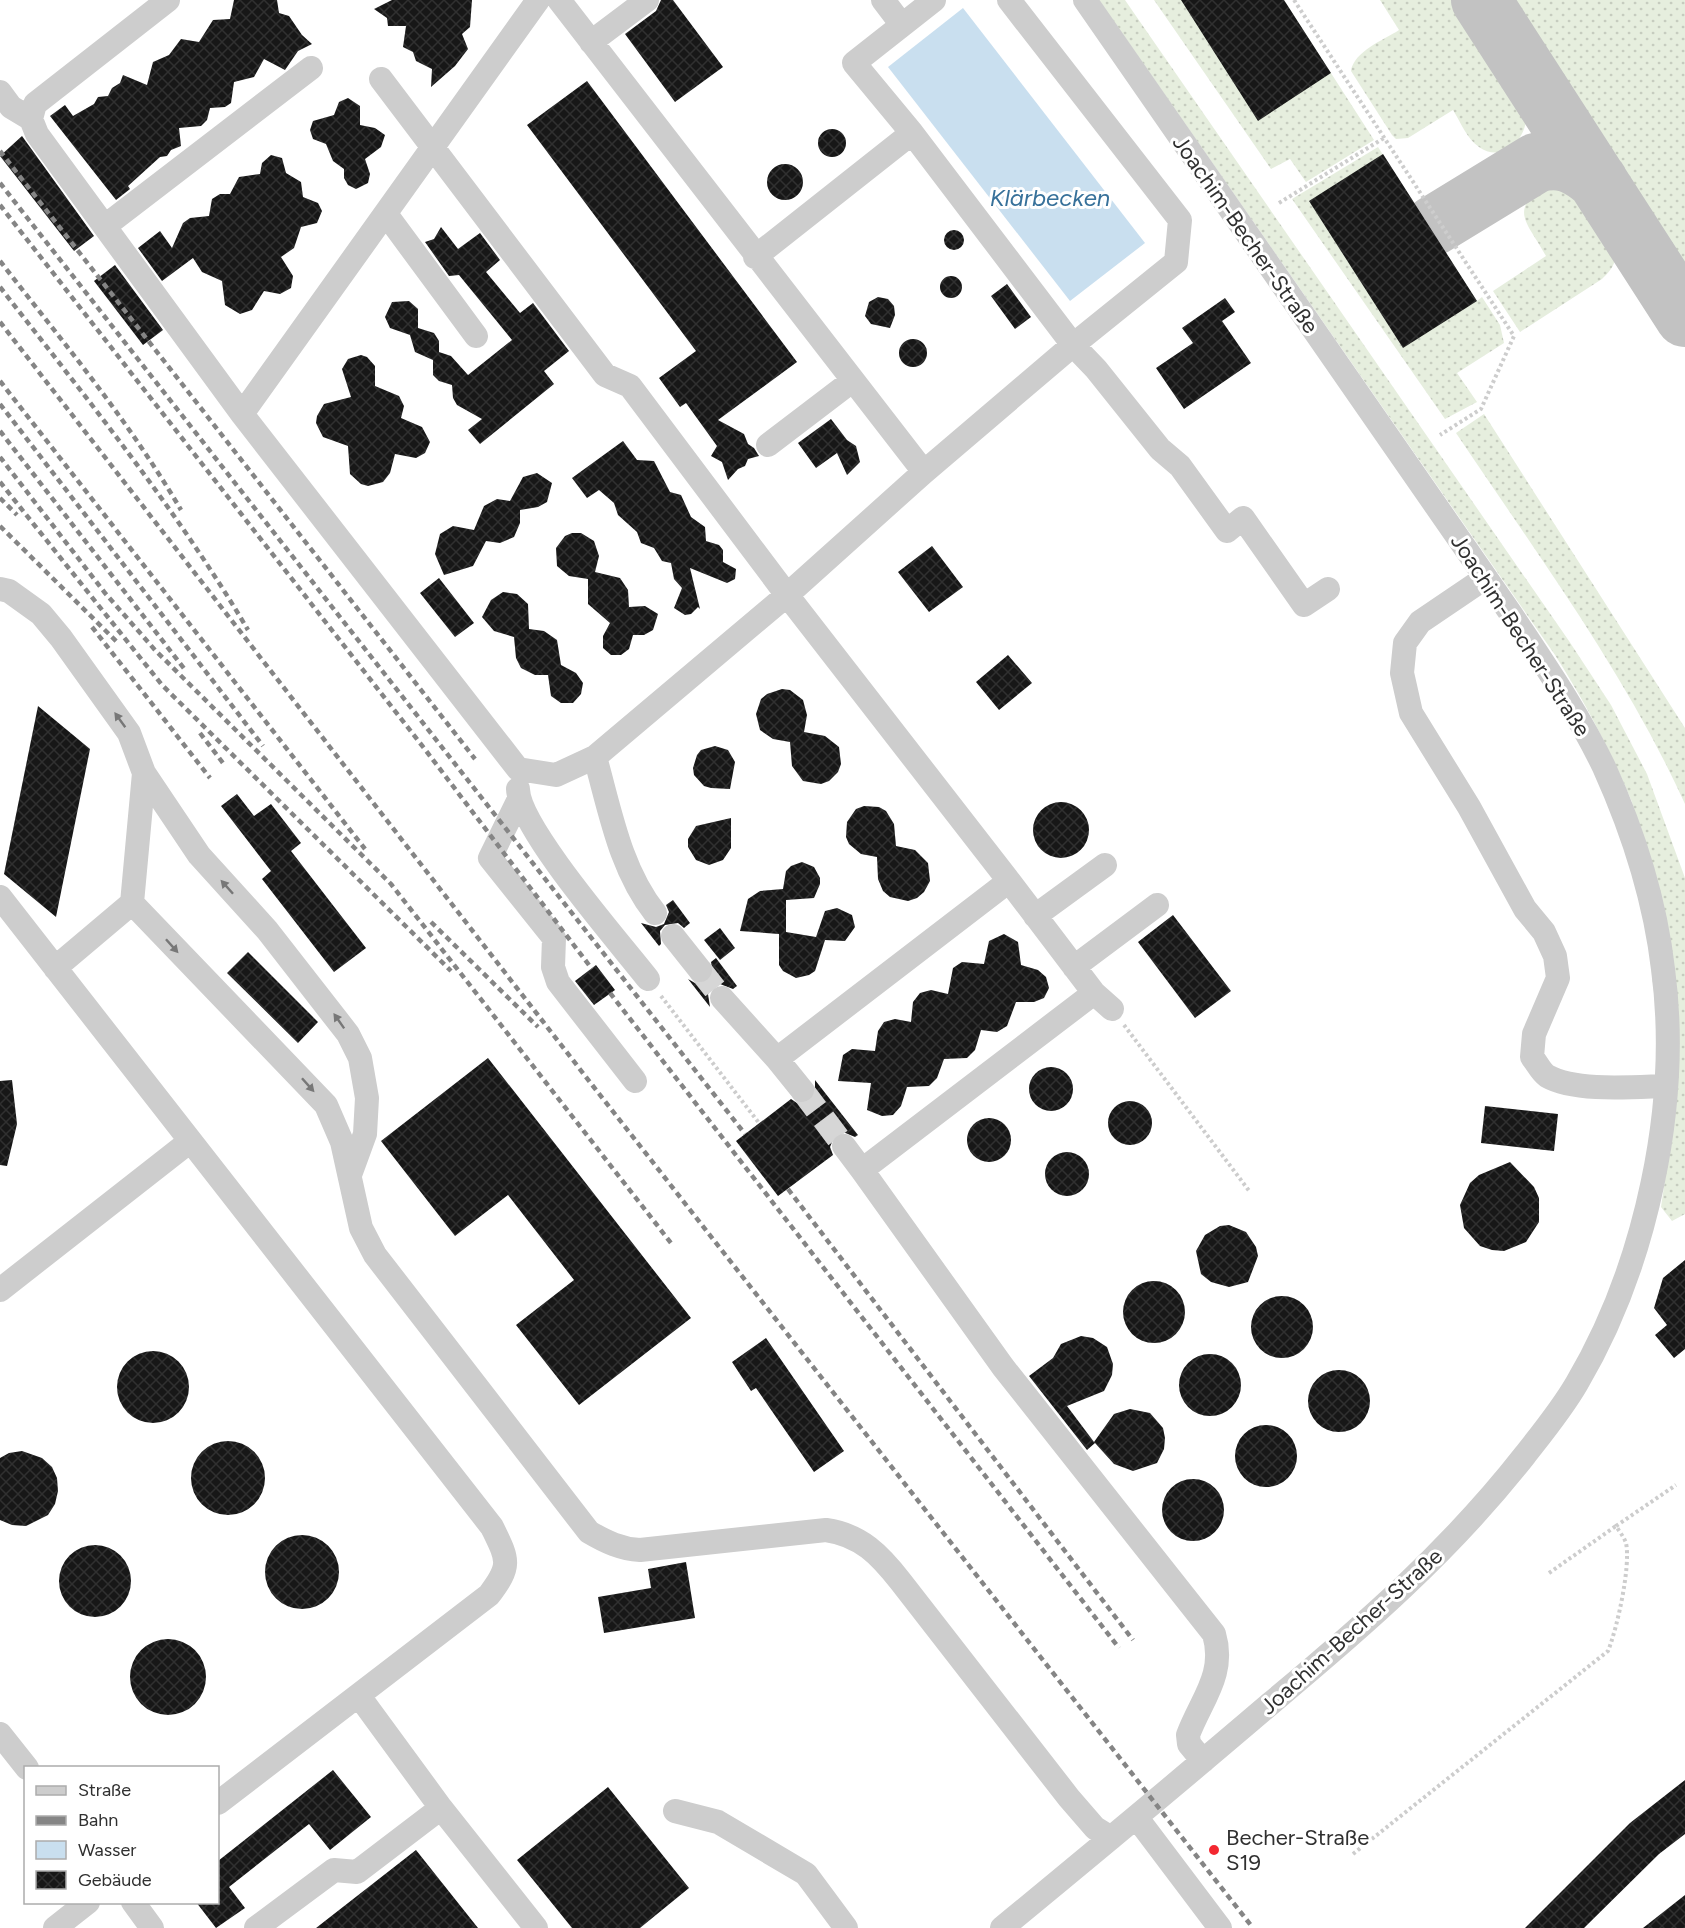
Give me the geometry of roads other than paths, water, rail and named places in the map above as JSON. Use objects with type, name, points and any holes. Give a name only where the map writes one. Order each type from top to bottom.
[{"type":"street","points":[[168,0],[35,104],[31,119],[37,134],[242,414],[518,768],[518,801],[490,858],[554,938],[553,967],[558,982],[635,1082]]},
{"type":"street","points":[[242,414],[538,0]]},
{"type":"street","points":[[559,0],[755,257],[924,472]]},
{"type":"street","points":[[591,42],[646,0]]},
{"type":"street","points":[[883,0],[902,25]]},
{"type":"street","points":[[934,0],[854,63],[912,133],[1073,345],[1096,369],[1160,449],[1180,466],[1227,531],[1243,518],[1304,605],[1328,589]]},
{"type":"street","points":[[518,768],[556,775],[595,757],[787,595],[924,472],[1073,345],[1176,262],[1180,220],[1009,0]]},
{"type":"street","name":"Joachim-Becher-Straße","points":[[1002,1928],[1137,1818],[1410,1584],[1509,1476],[1576,1386],[1610,1322],[1640,1233],[1656,1160],[1668,1046],[1664,968],[1633,843],[1616,795],[1591,741],[1559,686],[1085,0]]},
{"type":"street","points":[[105,226],[311,68]]},
{"type":"street","points":[[381,79],[605,375],[630,387],[787,595],[1074,967],[1103,1001],[862,1170]]},
{"type":"street","points":[[0,92],[11,107],[31,119]]},
{"type":"street","points":[[755,257],[912,133]]},
{"type":"street","points":[[386,214],[476,336]]},
{"type":"street","points":[[768,445],[852,381]]},
{"type":"street","points":[[1485,578],[1420,622],[1405,643],[1402,673],[1412,713],[1469,807],[1525,909],[1544,932],[1555,956],[1558,978],[1534,1034],[1532,1057],[1546,1075],[1562,1081],[1615,1088],[1665,1086]]},
{"type":"street","points":[[0,589],[9,591],[41,614],[61,638],[129,733],[144,773],[199,855],[267,930],[348,1034],[360,1058],[367,1098],[364,1134],[350,1175]]},
{"type":"street","points":[[595,757],[625,862],[644,900],[655,913]]},
{"type":"street","points":[[55,968],[132,903],[144,773]]},
{"type":"street","points":[[518,801],[542,843],[648,979]]},
{"type":"street","points":[[1035,916],[1105,865]]},
{"type":"street","points":[[777,1059],[1009,881]]},
{"type":"street","points":[[0,897],[189,1142],[492,1527],[505,1557],[506,1570],[489,1595],[219,1802]]},
{"type":"street","points":[[132,903],[326,1105],[342,1142],[361,1228],[375,1255],[589,1532],[605,1542],[627,1549],[640,1550],[826,1530],[839,1532],[865,1543],[879,1554],[902,1582],[1069,1798],[1095,1828],[1111,1838]]},
{"type":"street","points":[[1074,967],[1157,905]]},
{"type":"street","points":[[673,936],[700,970]]},
{"type":"street","points":[[722,998],[802,1090]]},
{"type":"street","points":[[0,1290],[189,1142]]},
{"type":"street","points":[[844,1146],[1003,1367],[1214,1634],[1218,1649],[1216,1676],[1188,1735],[1189,1744],[1203,1761]]},
{"type":"street","points":[[359,1696],[441,1808],[536,1928]]},
{"type":"street","points":[[0,1734],[26,1766]]},
{"type":"street","points":[[256,1928],[334,1870],[357,1872],[441,1808]]},
{"type":"street","points":[[675,1811],[718,1822],[806,1874],[846,1928]]},
{"type":"street","points":[[1137,1818],[1220,1928]]},
{"type":"street","points":[[56,1928],[86,1904]]},
{"type":"street","points":[[134,1904],[152,1928]]},
{"type":"water","name":"Klärbecken","points":[[963,8],[1145,243],[1070,301],[888,67]]},
{"type":"tunnel","points":[[700,970],[722,998]]},
{"type":"tunnel","points":[[802,1090],[844,1146]]},
{"type":"railway","points":[[0,151],[475,759]]},
{"type":"railway","points":[[0,183],[745,1134]]},
{"type":"railway","points":[[0,205],[427,752],[592,969]]},
{"type":"railway","points":[[0,261],[117,413],[181,510]]},
{"type":"railway","points":[[0,287],[161,497],[248,630]]},
{"type":"railway","points":[[0,322],[593,1086],[1253,1928]]},
{"type":"railway","points":[[0,381],[365,849]]},
{"type":"railway","points":[[0,404],[263,746]]},
{"type":"railway","points":[[0,431],[186,671]]},
{"type":"railway","points":[[0,457],[105,593],[155,650],[391,884],[671,1243]]},
{"type":"railway","points":[[0,482],[162,685],[451,971]]},
{"type":"railway","points":[[0,498],[17,515]]},
{"type":"railway","points":[[0,526],[119,644]]},
{"type":"railway","points":[[92,627],[210,778]]},
{"type":"railway","points":[[200,733],[223,763]]},
{"type":"railway","points":[[431,922],[538,1027]]},
{"type":"railway","points":[[610,993],[1119,1648]]},
{"type":"railway","points":[[788,1189],[1133,1640]]},
{"type":"place","name":"Becher-Straße S19","points":[[1214,1850]]}]
